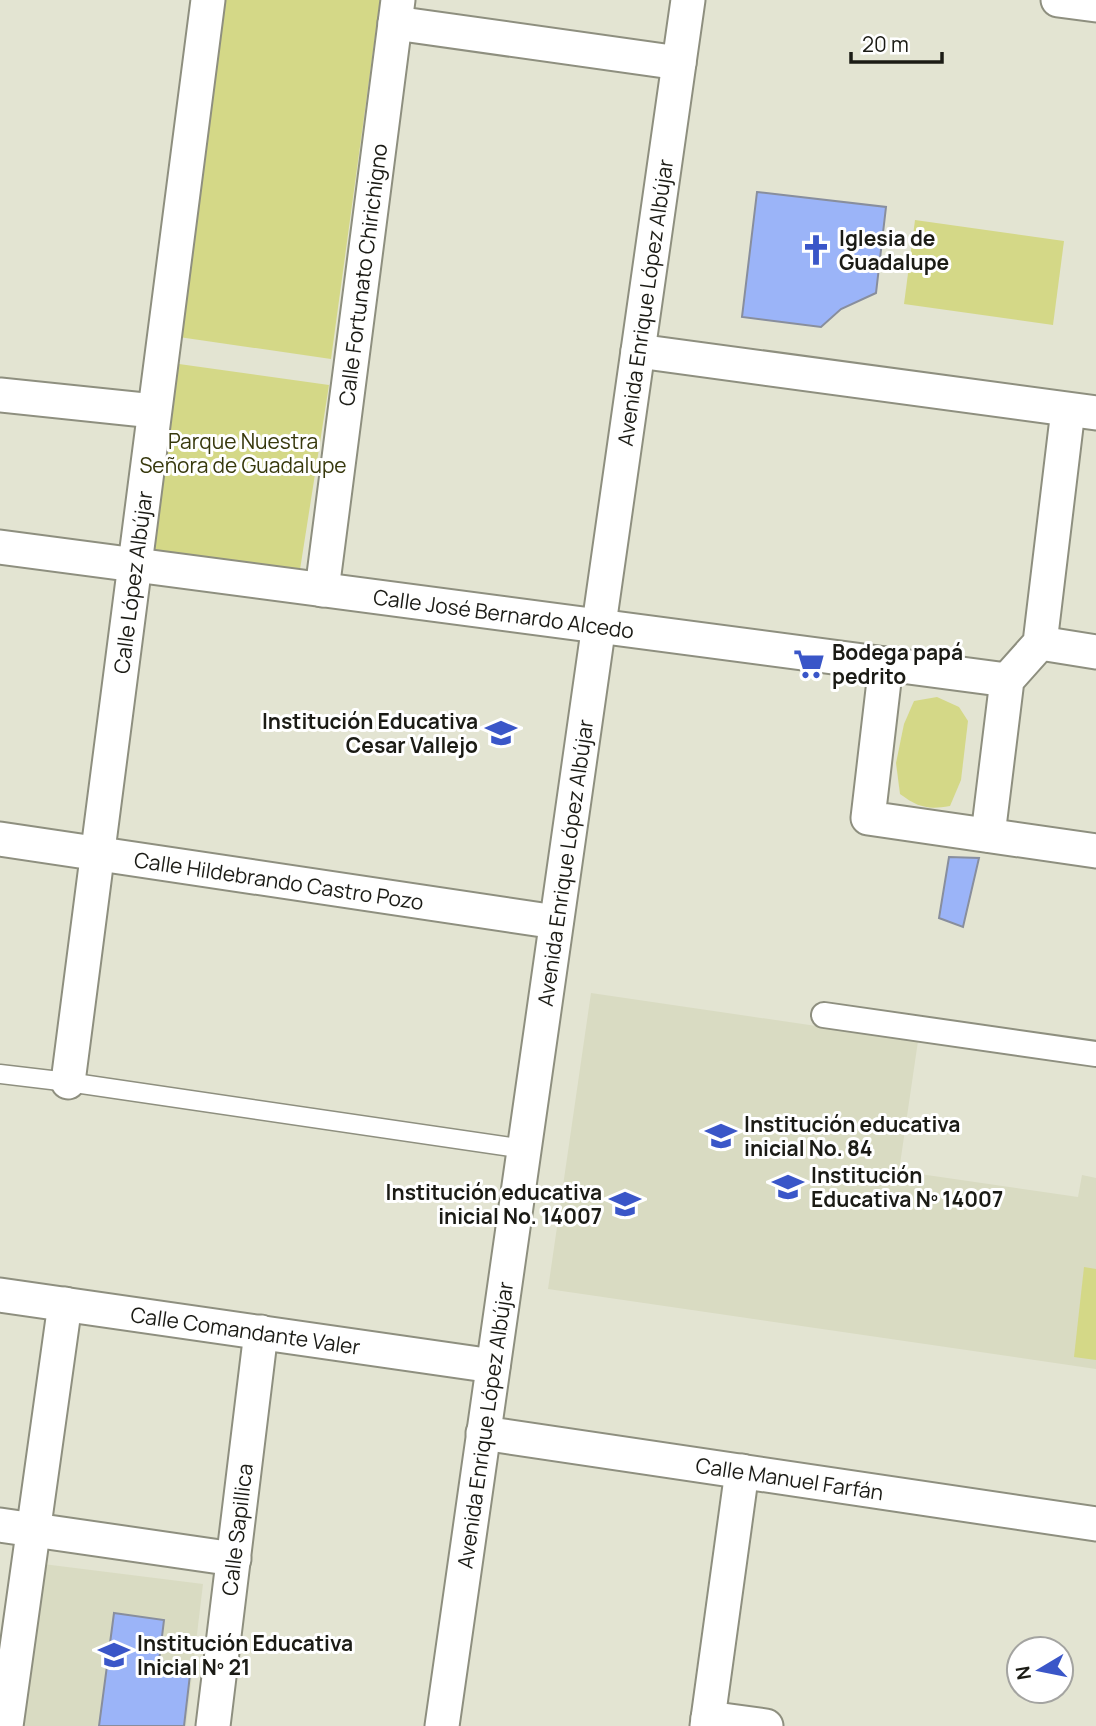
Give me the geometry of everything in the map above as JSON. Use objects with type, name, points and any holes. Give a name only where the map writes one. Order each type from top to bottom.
[{"type":"street","name":"Calle López Albújar","points":[[68,1082],[208,0]]},
{"type":"street","name":"Avenida Enrique López Albújar","points":[[442,1726],[688,0]]},
{"type":"street","points":[[1058,0],[1096,5]]},
{"type":"street","points":[[397,11],[679,63]]},
{"type":"street","name":"Calle Fortunato Chirichigno","points":[[321,590],[397,11]]},
{"type":"street","points":[[638,351],[1082,412],[1040,643],[1007,680],[988,835]]},
{"type":"street","points":[[0,396],[154,411]]},
{"type":"street","name":"Calle José Bernardo Alcedo","points":[[0,547],[1007,680]]},
{"type":"street","points":[[1040,643],[1096,652]]},
{"type":"street","points":[[886,664],[868,818],[1096,851]]},
{"type":"street","name":"Calle Hildebrando Castro Pozo","points":[[0,839],[556,922]]},
{"type":"street","points":[[824,1015],[1096,1054]]},
{"type":"street","name":"Calle Comandante Valer","points":[[0,1294],[493,1366]]},
{"type":"street","points":[[6,1726],[65,1304]]},
{"type":"street","name":"Calle Sapillica","points":[[213,1726],[261,1332]]},
{"type":"street","name":"Calle Manuel Farfán","points":[[484,1433],[1096,1524]]},
{"type":"street","points":[[742,1471],[708,1722],[766,1726]]},
{"type":"street","points":[[0,1525],[234,1559]]},
{"type":"lane","points":[[0,1074],[524,1149]]},
{"type":"shaded area","name":"Institución Educativa Nº 14007","points":[[591,993],[918,1041],[899,1171],[1078,1197],[1082,1175],[1096,1178],[1096,1369],[548,1289]]},
{"type":"shaded area","name":"Institución Educativa Inicial Nº 21","points":[[43,1564],[203,1584],[186,1726],[24,1726]]},
{"type":"green space","points":[[218,0],[380,0],[331,359],[172,336]]},
{"type":"green space","points":[[915,220],[1064,241],[1053,325],[904,304]]},
{"type":"green space","name":"Parque Nuestra Señora de Guadalupe","points":[[179,364],[329,385],[299,576],[154,552]]},
{"type":"green space","points":[[937,697],[959,707],[968,721],[961,780],[950,806],[935,808],[918,805],[900,794],[896,763],[904,724],[914,701]]},
{"type":"green space","points":[[1084,1267],[1096,1269],[1096,1360],[1074,1357]]},
{"type":"building","name":"Iglesia de Guadalupe","points":[[757,192],[886,207],[876,293],[841,309],[821,327],[742,317]]},
{"type":"building","points":[[949,857],[979,858],[963,927],[939,918]]},
{"type":"building","points":[[114,1613],[164,1620],[159,1661],[191,1666],[184,1726],[99,1726]]},
{"type":"place","name":"Iglesia de Guadalupe","points":[[816,250]]},
{"type":"place","name":"Bodega papá pedrito","points":[[809,664]]},
{"type":"place","name":"Institución Educativa Cesar Vallejo","points":[[501,733]]},
{"type":"place","name":"Institución educativa inicial No. 84","points":[[721,1136]]},
{"type":"place","name":"Institución Educativa Nº 14007","points":[[788,1187]]},
{"type":"place","name":"Institución educativa inicial No. 14007","points":[[625,1204]]},
{"type":"place","name":"Institución Educativa Inicial Nº 21","points":[[114,1655]]}]
